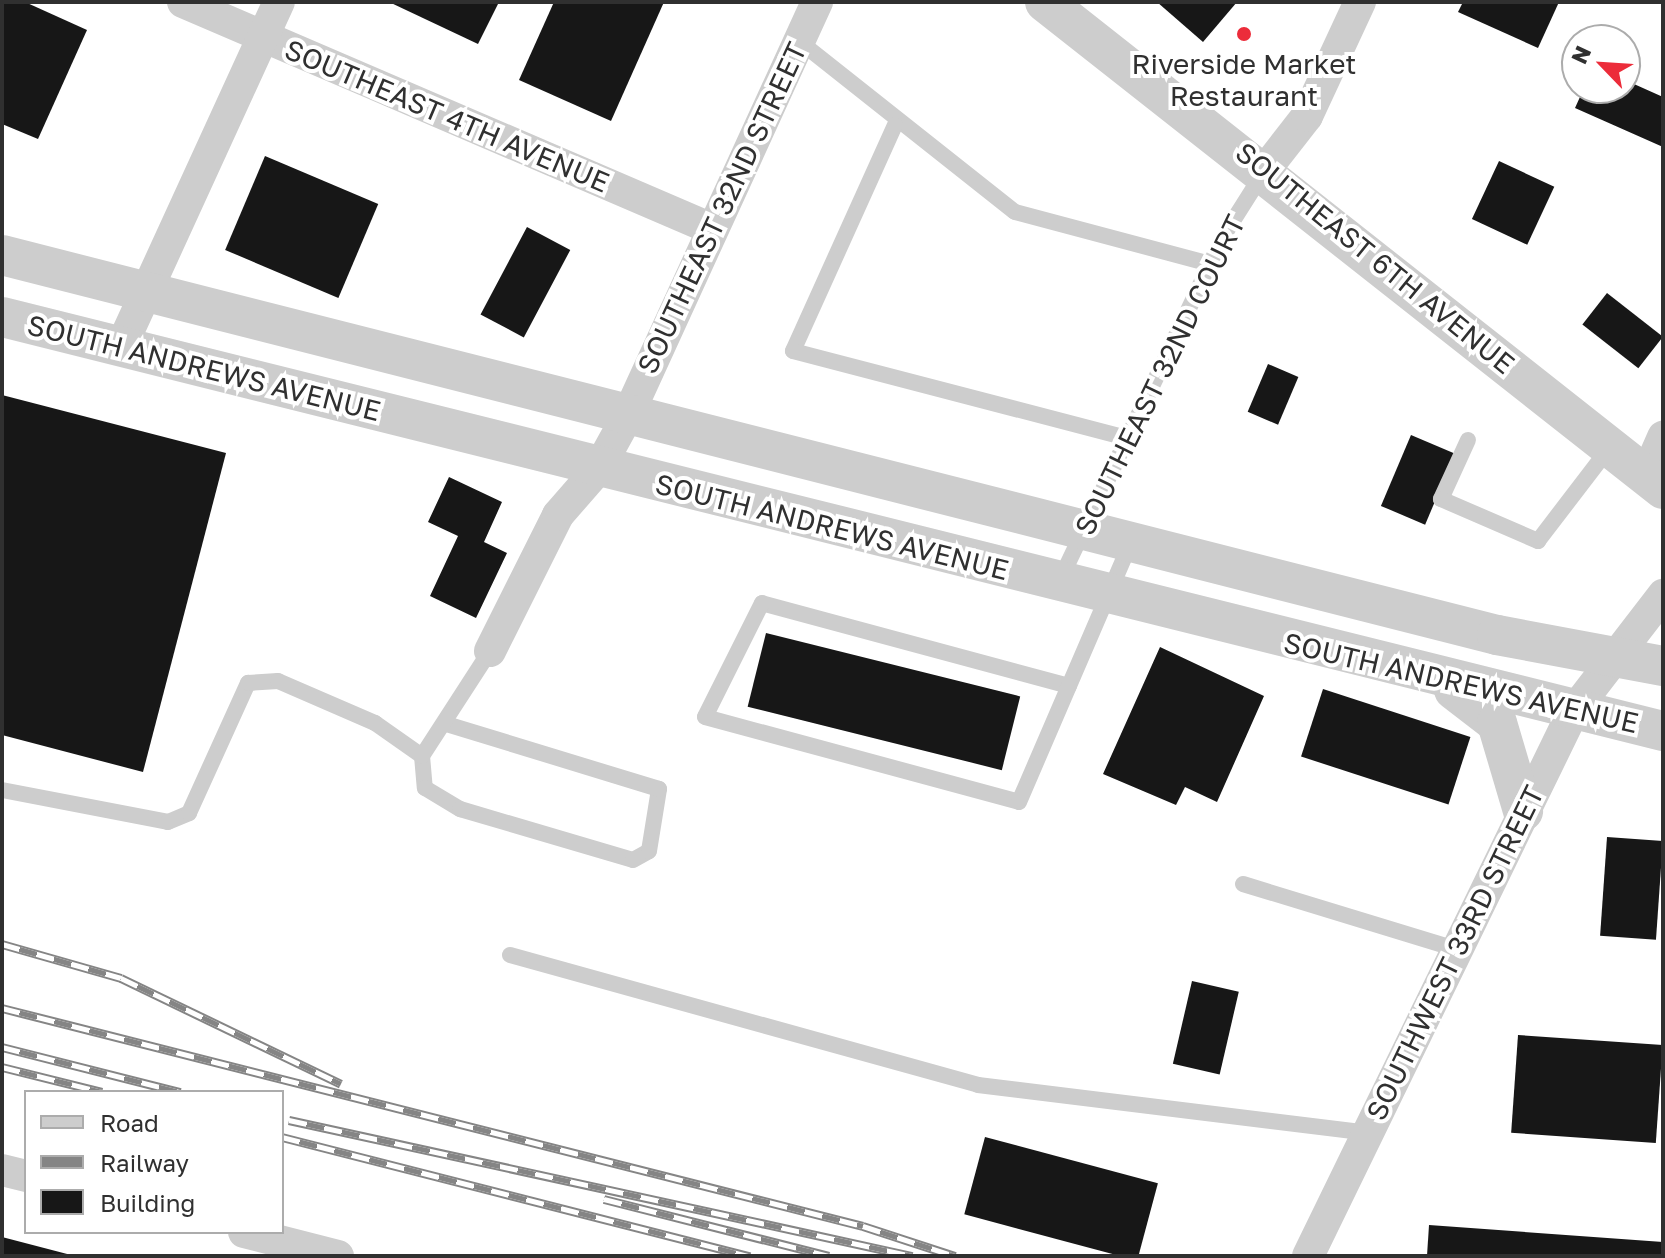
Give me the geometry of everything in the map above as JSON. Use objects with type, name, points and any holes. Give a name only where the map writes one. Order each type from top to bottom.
[{"type":"street","name":"SOUTHEAST 4TH AVENUE","points":[[183,2],[712,229]]},
{"type":"street","points":[[121,347],[279,2]]},
{"type":"street","name":"SOUTHEAST 6TH AVENUE","points":[[1045,2],[1265,170],[1654,482]]},
{"type":"street","name":"SOUTHEAST 32ND COURT","points":[[1265,170],[1307,116],[1360,2]]},
{"type":"street","name":"SOUTHEAST 32ND STREET","points":[[490,651],[558,515],[599,468],[628,415],[814,3]]},
{"type":"street","name":"SOUTH ANDREWS AVENUE","points":[[2,255],[1083,533],[1497,635],[1663,666]]},
{"type":"street","name":"SOUTH ANDREWS AVENUE","points":[[2,317],[1107,598],[1573,712],[1663,731]]},
{"type":"street","points":[[1654,482],[1663,437]]},
{"type":"street","name":"SOUTHWEST 33RD STREET","points":[[1308,1256],[1573,712],[1611,656],[1663,595]]},
{"type":"street","points":[[1434,677],[1497,723],[1523,811]]},
{"type":"street","points":[[2,1170],[24,1176]]},
{"type":"street","points":[[252,1234],[338,1256]]},
{"type":"lane","points":[[799,41],[895,125],[1015,212],[1211,264]]},
{"type":"lane","points":[[895,125],[793,351],[1128,438]]},
{"type":"lane","name":"SOUTHEAST 32ND COURT","points":[[1058,585],[1211,264],[1265,170]]},
{"type":"lane","points":[[1468,440],[1441,499],[1538,541],[1610,447]]},
{"type":"lane","points":[[1069,686],[762,603],[705,717],[1019,802],[1107,598],[1130,544]]},
{"type":"lane","points":[[447,724],[659,789],[649,851],[633,860],[460,809],[425,788],[422,756],[447,724],[490,651]]},
{"type":"lane","points":[[2,790],[168,822],[189,813],[248,683],[278,681],[375,723],[422,756]]},
{"type":"lane","points":[[1243,884],[1456,949]]},
{"type":"lane","points":[[510,955],[978,1085],[1367,1133]]},
{"type":"building","points":[[2,2],[25,2],[87,30],[38,139],[2,124]]},
{"type":"building","points":[[389,2],[499,2],[478,44]]},
{"type":"building","points":[[554,2],[664,2],[611,121],[519,80]]},
{"type":"building","points":[[1157,2],[1237,2],[1203,42]]},
{"type":"building","points":[[1463,2],[1559,2],[1538,48],[1458,12]]},
{"type":"building","points":[[1641,87],[1663,97],[1663,147],[1575,108],[1577,104],[1641,104]]},
{"type":"building","points":[[265,156],[378,204],[338,298],[225,250]]},
{"type":"building","points":[[1499,161],[1554,187],[1527,245],[1472,219]]},
{"type":"building","points":[[527,227],[570,250],[524,337],[481,314]]},
{"type":"building","points":[[1607,293],[1663,337],[1638,368],[1582,325]]},
{"type":"building","points":[[1268,364],[1298,377],[1278,425],[1248,412]]},
{"type":"building","points":[[2,395],[226,453],[143,772],[2,735]]},
{"type":"building","points":[[1411,435],[1455,454],[1425,525],[1381,506]]},
{"type":"building","points":[[449,477],[502,502],[484,542],[507,553],[476,618],[430,596],[458,536],[428,522]]},
{"type":"building","points":[[766,633],[1020,696],[1002,770],[748,707]]},
{"type":"building","points":[[1160,647],[1264,696],[1217,802],[1185,787],[1176,805],[1103,774]]},
{"type":"building","points":[[1323,689],[1470,737],[1448,804],[1301,757]]},
{"type":"building","points":[[1607,837],[1663,841],[1656,940],[1600,936]]},
{"type":"building","points":[[1192,981],[1239,992],[1220,1075],[1173,1064]]},
{"type":"building","points":[[1518,1035],[1663,1045],[1656,1143],[1511,1133]]},
{"type":"building","points":[[985,1137],[1158,1183],[1138,1256],[1120,1256],[964,1214]]},
{"type":"building","points":[[1429,1225],[1663,1242],[1663,1256],[1427,1256]]},
{"type":"building","points":[[2,1237],[71,1255],[71,1256],[2,1256]]},
{"type":"railway","points":[[2,944],[121,978],[341,1084]]},
{"type":"railway","points":[[2,1008],[863,1226],[955,1256]]},
{"type":"railway","points":[[2,1047],[172,1090]]},
{"type":"railway","points":[[2,1067],[94,1090]]},
{"type":"railway","points":[[289,1120],[912,1256]]},
{"type":"railway","points":[[284,1138],[750,1256]]},
{"type":"railway","points":[[604,1199],[829,1256]]},
{"type":"place","name":"Riverside Market Restaurant","points":[[1244,34]]}]
